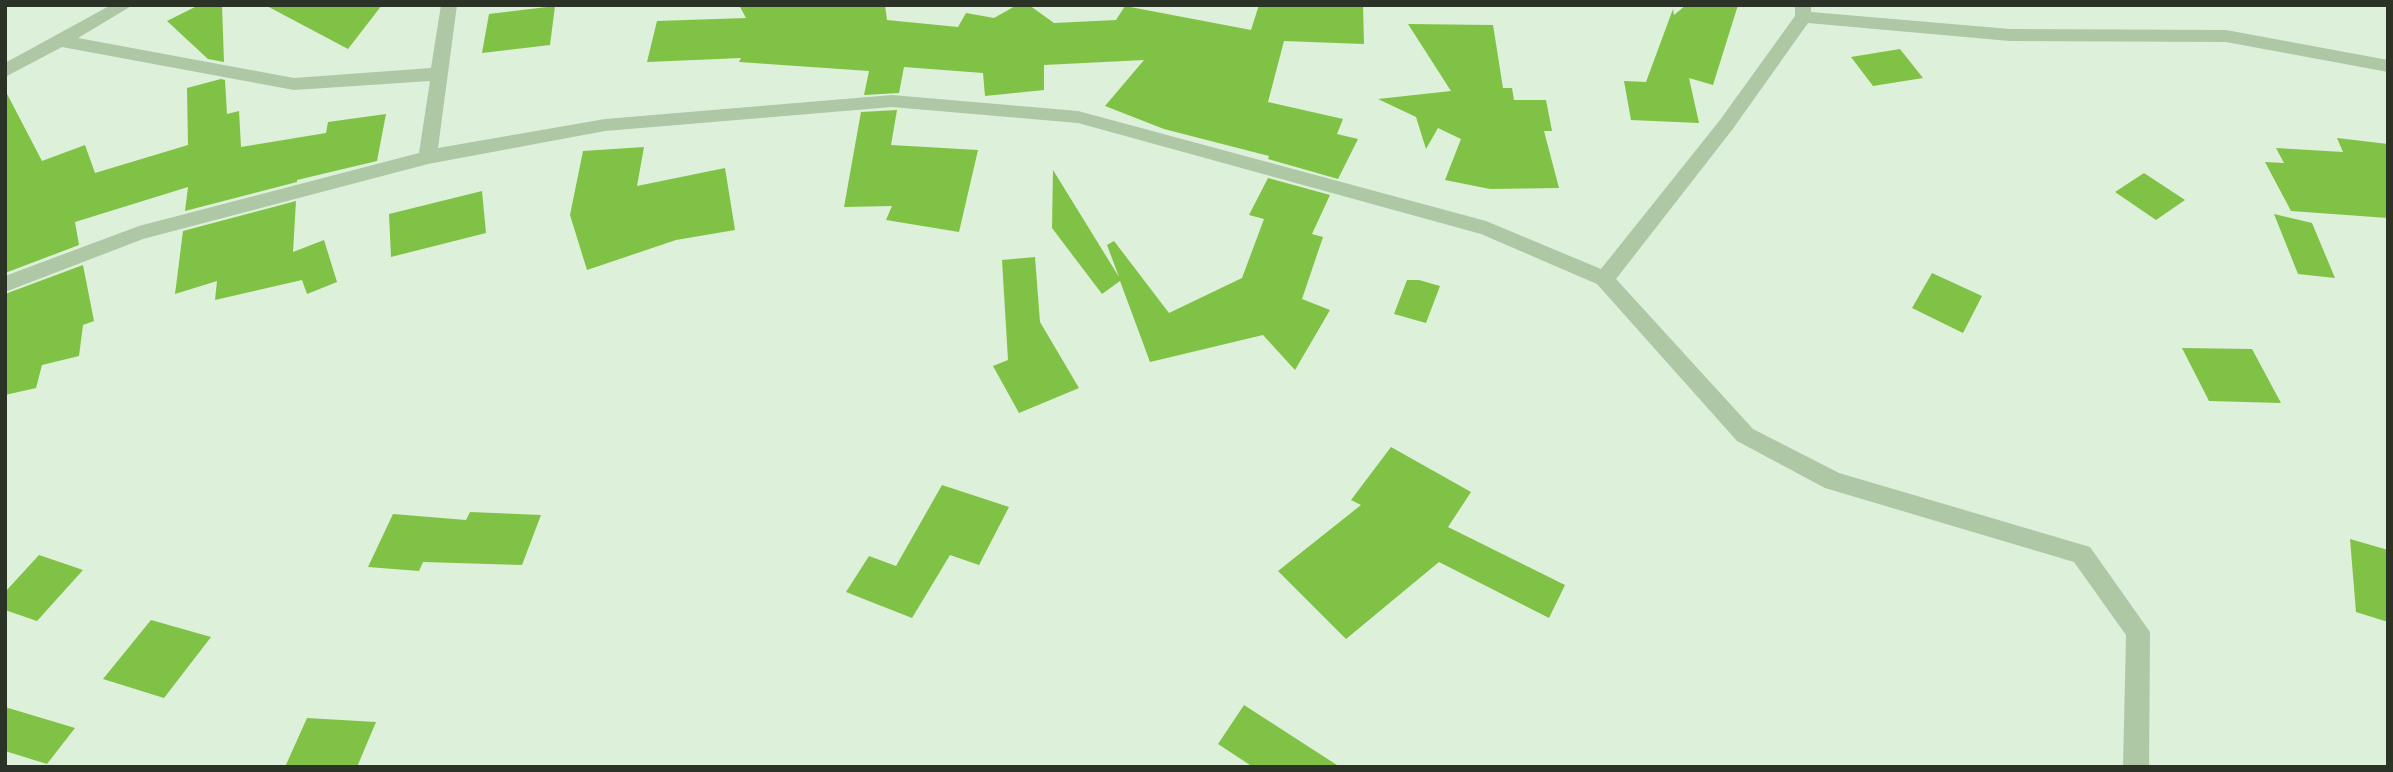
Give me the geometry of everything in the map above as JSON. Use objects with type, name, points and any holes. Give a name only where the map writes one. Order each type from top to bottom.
[{"type":"street","points":[[5,71],[125,5]]},
{"type":"street","points":[[428,157],[449,5]]},
{"type":"street","points":[[1604,279],[1727,125],[1803,11],[2010,34],[2226,36],[2388,66]]},
{"type":"street","points":[[60,41],[294,84],[439,74]]},
{"type":"street","points":[[5,284],[139,233],[428,157],[605,125],[892,101],[1077,117],[1486,228],[1604,279],[1745,435],[1833,481],[2082,554],[2138,632],[2136,767]]},
{"type":"building","points":[[199,5],[222,5],[224,62],[208,59],[167,21]]},
{"type":"building","points":[[265,5],[382,5],[348,49]]},
{"type":"building","points":[[739,5],[885,5],[887,20],[958,27],[966,13],[994,18],[1017,5],[1029,5],[1054,23],[1116,20],[1125,6],[1251,30],[1259,5],[1363,5],[1364,44],[1284,41],[1268,102],[1343,119],[1337,134],[1358,139],[1338,179],[1268,159],[1269,156],[1164,129],[1105,106],[1144,60],[1044,65],[1044,90],[985,96],[983,73],[904,67],[899,93],[864,95],[869,71],[739,62],[741,58],[647,62],[657,21],[746,18]]},
{"type":"building","points":[[1686,5],[1738,5],[1713,85],[1689,78],[1699,123],[1631,120],[1624,81],[1646,82],[1673,9],[1674,15]]},
{"type":"building","points":[[555,6],[550,45],[482,53],[489,14]]},
{"type":"building","points":[[1408,24],[1493,25],[1503,88],[1512,88],[1514,100],[1546,100],[1552,131],[1544,131],[1559,188],[1490,189],[1445,180],[1461,139],[1438,128],[1426,149],[1416,117],[1378,99],[1451,91]]},
{"type":"building","points":[[1900,49],[1923,78],[1873,86],[1851,57]]},
{"type":"building","points":[[225,80],[227,114],[239,111],[241,147],[326,133],[328,122],[386,114],[377,161],[185,211],[188,187],[75,222],[79,245],[5,273],[5,90],[42,161],[85,145],[95,173],[188,145],[187,88]]},
{"type":"building","points":[[897,110],[891,145],[978,150],[959,232],[886,220],[892,206],[844,207],[861,112]]},
{"type":"building","points":[[2337,138],[2388,144],[2388,218],[2291,211],[2265,162],[2284,163],[2276,148],[2343,152]]},
{"type":"building","points":[[644,147],[637,186],[725,168],[735,230],[676,240],[587,270],[570,215],[583,151]]},
{"type":"building","points":[[1053,170],[1119,277],[1107,245],[1114,241],[1169,313],[1242,278],[1264,219],[1249,215],[1268,178],[1330,195],[1312,234],[1323,237],[1302,299],[1330,310],[1295,370],[1263,335],[1150,362],[1120,281],[1102,294],[1052,228]]},
{"type":"building","points":[[2144,173],[2185,200],[2156,220],[2115,192]]},
{"type":"building","points":[[482,191],[486,233],[391,257],[389,214]]},
{"type":"building","points":[[296,201],[293,252],[324,240],[337,282],[307,294],[302,280],[215,300],[217,281],[175,294],[183,231]]},
{"type":"building","points":[[2274,214],[2312,223],[2335,278],[2298,274]]},
{"type":"building","points":[[1035,257],[1040,322],[1079,388],[1019,413],[993,366],[1008,360],[1002,260]]},
{"type":"building","points":[[83,265],[94,321],[83,325],[79,356],[42,365],[36,388],[5,395],[5,294]]},
{"type":"building","points":[[1932,273],[1982,296],[1963,333],[1912,308]]},
{"type":"building","points":[[1407,280],[1419,280],[1440,286],[1426,323],[1394,314]]},
{"type":"building","points":[[2182,348],[2252,349],[2281,403],[2209,401]]},
{"type":"building","points":[[1391,447],[1471,492],[1448,527],[1565,585],[1549,618],[1439,562],[1346,639],[1278,571],[1361,505],[1351,500]]},
{"type":"building","points":[[942,485],[1009,507],[979,565],[950,555],[912,618],[846,592],[869,556],[896,566]]},
{"type":"building","points":[[470,512],[541,515],[522,565],[423,562],[419,571],[368,567],[393,514],[466,520]]},
{"type":"building","points":[[2350,539],[2388,550],[2388,622],[2356,612]]},
{"type":"building","points":[[39,555],[83,570],[37,621],[5,610],[5,592]]},
{"type":"building","points":[[151,620],[211,637],[164,698],[103,679]]},
{"type":"building","points":[[1244,705],[1340,767],[1253,767],[1218,744]]},
{"type":"building","points":[[5,707],[75,728],[47,764],[5,751]]},
{"type":"building","points":[[307,718],[376,722],[357,767],[285,767]]}]
